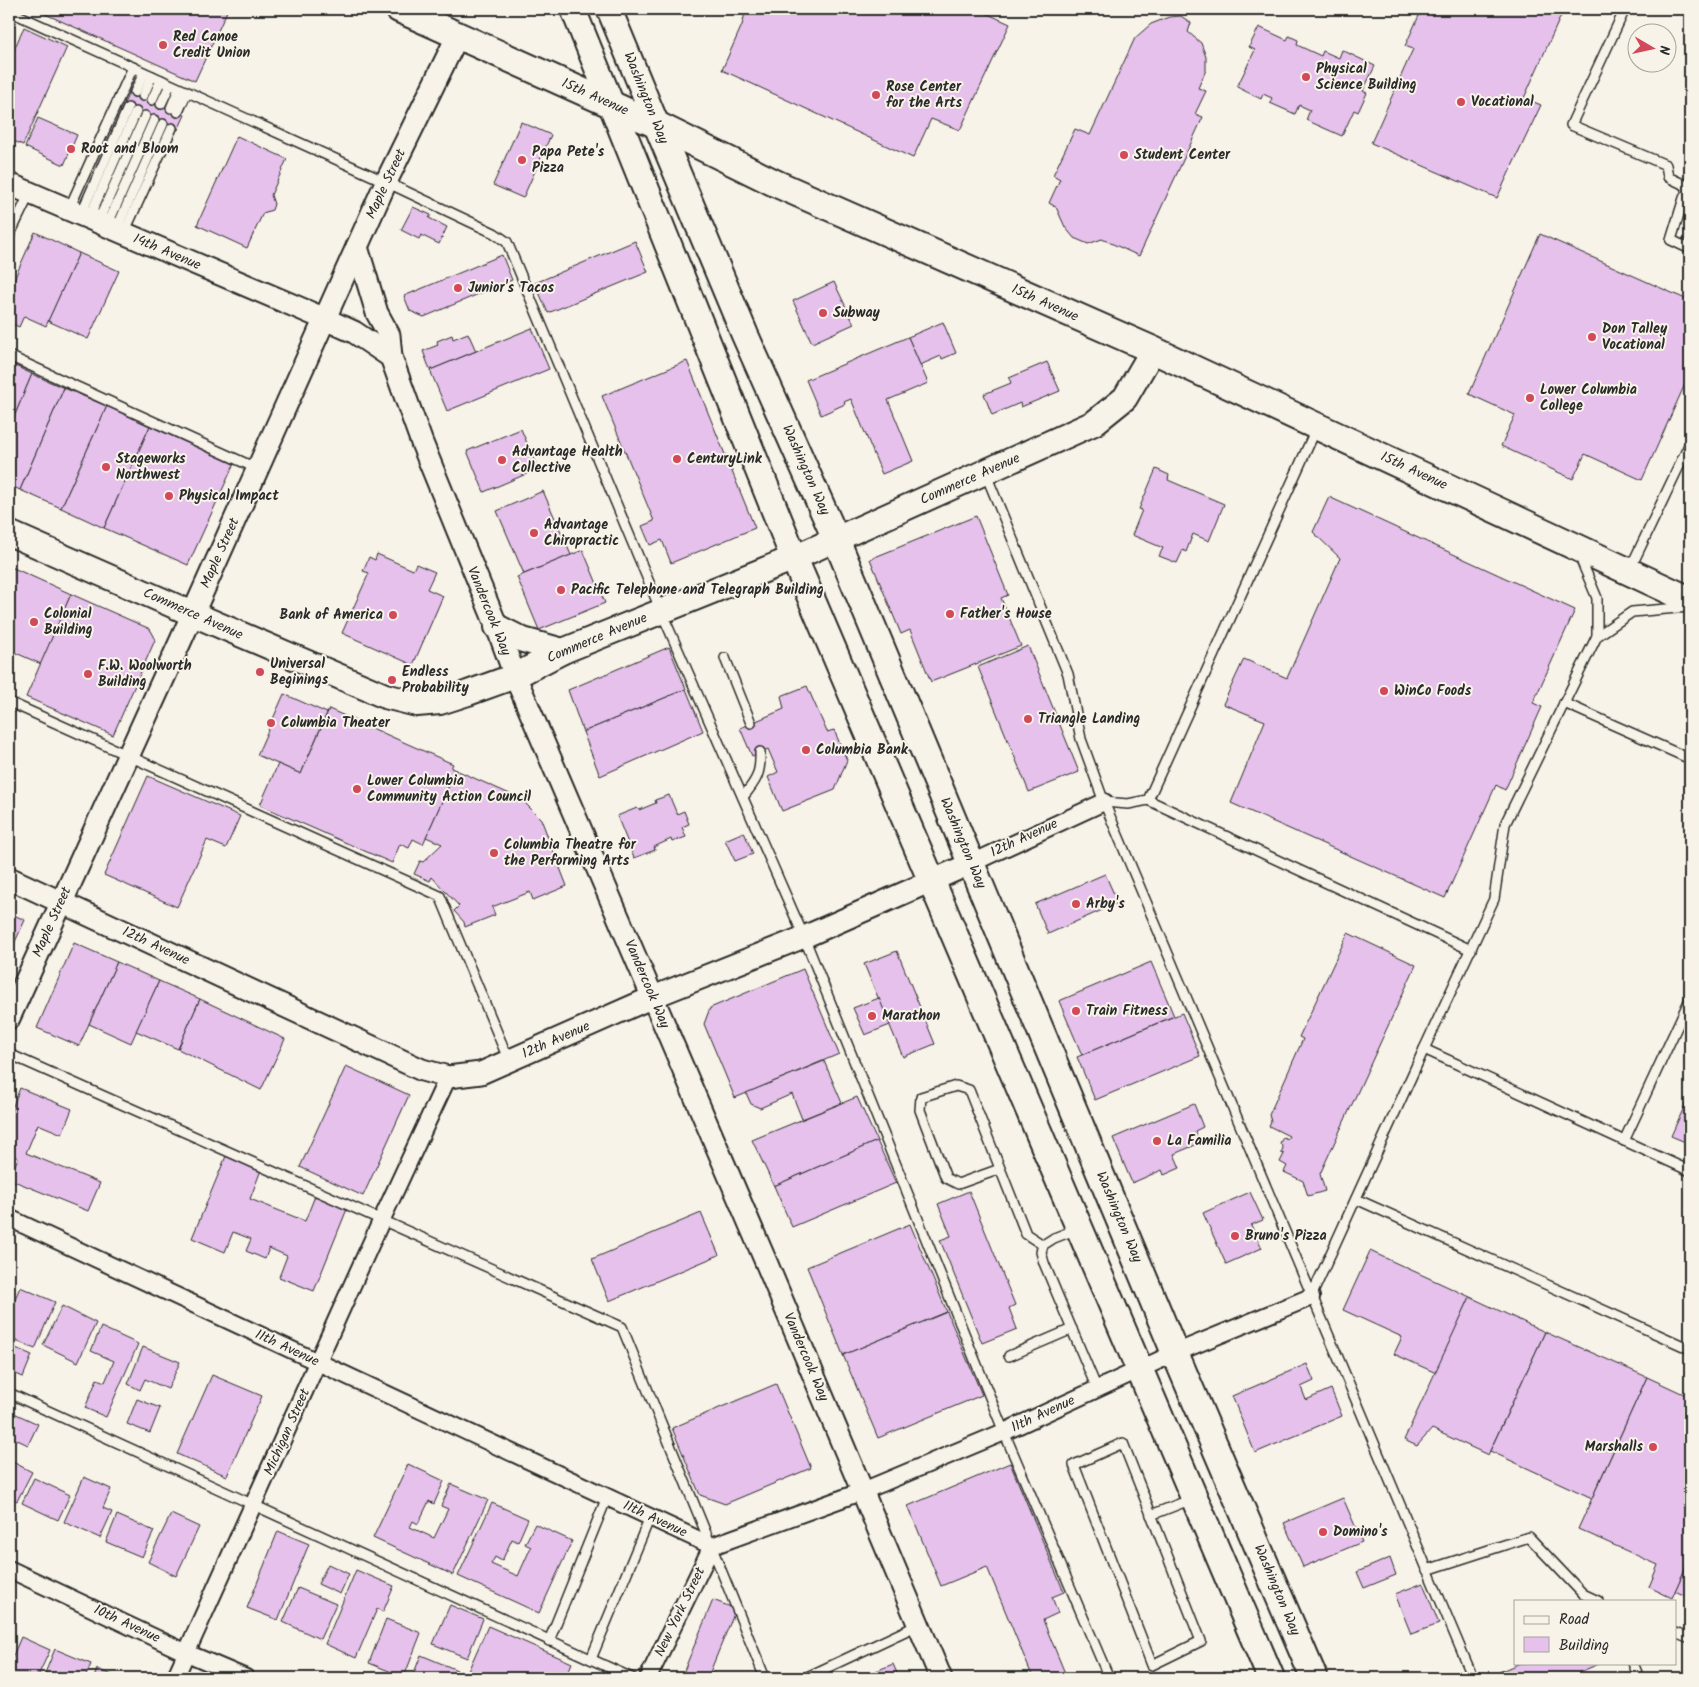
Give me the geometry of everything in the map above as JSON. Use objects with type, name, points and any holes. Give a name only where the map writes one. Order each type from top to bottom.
[{"type":"main road","name":"15th Avenue","points":[[399,9],[657,125],[777,184],[1153,350],[1690,600]]},
{"type":"main road","points":[[573,9],[794,558],[1271,1678]]},
{"type":"main road","name":"Washington Way","points":[[609,9],[745,335],[836,539],[1314,1678]]},
{"type":"main road","name":"Commerce Avenue","points":[[9,533],[385,696],[417,704],[440,702],[514,676],[563,651],[794,558],[1094,423],[1125,398],[1153,350]]},
{"type":"main road","points":[[497,627],[523,640],[563,651]]},
{"type":"street","name":"Maple Street","points":[[9,1018],[193,614],[386,182],[458,35]]},
{"type":"street","name":"14th Avenue","points":[[9,184],[325,319]]},
{"type":"street","name":"Vandercook Way","points":[[357,248],[377,313],[388,335],[392,357],[422,443],[497,627],[514,676],[653,997],[941,1678]]},
{"type":"street","points":[[325,319],[354,332],[392,357]]},
{"type":"street","name":"12th Avenue","points":[[9,878],[422,1070],[448,1077],[481,1073],[653,997],[804,938],[1104,802]]},
{"type":"street","name":"Michigan Street","points":[[175,1678],[448,1077]]},
{"type":"street","name":"11th Avenue","points":[[9,1218],[712,1546],[863,1492],[1004,1432],[1139,1369],[1311,1297]]},
{"type":"street","name":"New York Street","points":[[648,1678],[712,1546]]},
{"type":"street","name":"10th Avenue","points":[[9,1569],[246,1678]]},
{"type":"lane","points":[[1626,9],[1571,125],[1666,165],[1668,177],[1690,186],[1671,240],[1690,249]]},
{"type":"lane","points":[[9,11],[386,182],[494,233],[507,242],[661,611],[804,938],[1004,1432],[1108,1678]]},
{"type":"lane","points":[[98,222],[133,67]]},
{"type":"lane","points":[[139,94],[148,74]]},
{"type":"lane","points":[[152,100],[166,82]]},
{"type":"lane","points":[[161,104],[166,82]]},
{"type":"lane","points":[[175,110],[183,90]]},
{"type":"lane","points":[[98,222],[132,110]]},
{"type":"lane","points":[[98,222],[159,122],[98,222]]},
{"type":"lane","points":[[9,236],[30,193]]},
{"type":"lane","points":[[9,356],[258,469]]},
{"type":"lane","points":[[1148,800],[1317,426]]},
{"type":"lane","points":[[1629,571],[1690,443]]},
{"type":"lane","points":[[985,472],[1068,674],[1081,739],[1104,802],[1473,1678]]},
{"type":"lane","points":[[1311,1297],[1494,899],[1505,824],[1597,636],[1597,598],[1576,547]]},
{"type":"lane","points":[[1597,636],[1632,612],[1690,607]]},
{"type":"lane","points":[[725,658],[751,723]]},
{"type":"lane","points":[[9,702],[440,896],[509,1061]]},
{"type":"lane","points":[[1564,703],[1690,760]]},
{"type":"lane","points":[[743,798],[760,772],[760,752]]},
{"type":"lane","points":[[1104,802],[1128,804],[1148,800],[1471,950]]},
{"type":"lane","points":[[1624,1141],[1690,999]]},
{"type":"lane","points":[[1424,1049],[1690,1171]]},
{"type":"lane","points":[[9,1054],[622,1327],[765,1678]]},
{"type":"lane","points":[[1000,1169],[958,1184],[946,1178],[920,1110],[921,1098],[956,1086],[969,1090],[1026,1234],[1042,1245]]},
{"type":"lane","points":[[1356,1199],[1690,1349]]},
{"type":"lane","points":[[1042,1245],[1079,1228]]},
{"type":"lane","points":[[1042,1245],[1041,1252],[1044,1263],[1097,1389]]},
{"type":"lane","points":[[1009,1356],[1072,1329]]},
{"type":"lane","points":[[9,1393],[632,1678]]},
{"type":"lane","points":[[1123,1443],[1151,1515],[1201,1641],[1152,1666],[1074,1465],[1123,1443]]},
{"type":"lane","points":[[550,1640],[607,1497]]},
{"type":"lane","points":[[1151,1515],[1195,1498]]},
{"type":"lane","points":[[591,1659],[650,1517]]},
{"type":"lane","points":[[1427,1570],[1529,1537],[1583,1594],[1596,1600]]},
{"type":"lane","points":[[805,1678],[919,1625]]},
{"type":"lane","points":[[1676,1633],[1690,1639]]},
{"type":"lane","points":[[1633,1664],[1639,1678]]},
{"type":"building","name":"Red Canoe Credit Union","points":[[34,9],[228,9],[195,81]]},
{"type":"building","name":"Rose Center for the Arts","points":[[746,9],[977,9],[1010,24],[960,130],[931,119],[913,158],[722,70],[742,25]]},
{"type":"building","name":"Vocational","points":[[1422,9],[1564,9],[1524,98],[1541,105],[1497,198],[1371,143],[1413,49],[1405,46]]},
{"type":"building","name":"Student Center","points":[[1181,16],[1191,23],[1188,32],[1201,43],[1206,57],[1206,70],[1198,88],[1206,91],[1195,114],[1203,117],[1139,256],[1102,239],[1088,244],[1074,238],[1065,227],[1056,207],[1049,203],[1060,179],[1053,175],[1075,129],[1090,135],[1135,38],[1151,24],[1169,17]]},
{"type":"building","points":[[24,27],[67,47],[23,145],[9,139],[9,61]]},
{"type":"building","name":"Physical Science Building","points":[[1259,27],[1287,40],[1289,36],[1298,40],[1297,45],[1321,56],[1323,51],[1339,58],[1342,50],[1375,66],[1363,91],[1367,93],[1358,112],[1354,110],[1342,136],[1306,120],[1310,110],[1299,105],[1295,114],[1270,103],[1272,98],[1263,94],[1261,99],[1237,87],[1255,50],[1249,47]]},
{"type":"building","points":[[130,90],[185,115],[178,130],[123,106]]},
{"type":"building","points":[[38,118],[77,135],[64,165],[25,147]]},
{"type":"building","name":"Papa Pete's Pizza","points":[[521,122],[551,135],[523,198],[493,185]]},
{"type":"building","points":[[237,136],[287,159],[271,195],[274,204],[272,210],[263,213],[247,248],[197,225]]},
{"type":"building","points":[[413,207],[431,215],[429,218],[447,227],[439,244],[421,235],[419,239],[401,230]]},
{"type":"building","points":[[35,232],[79,253],[46,326],[24,316],[19,327],[9,322],[9,291]]},
{"type":"building","name":"Don Talley Vocational","points":[[1540,234],[1690,301],[1690,373],[1642,480],[1585,454],[1573,479],[1501,446],[1515,415],[1469,394]]},
{"type":"building","points":[[635,241],[648,272],[548,313],[535,283]]},
{"type":"building","points":[[79,253],[119,271],[88,339],[48,321]]},
{"type":"building","name":"Junior's Tacos","points":[[502,255],[512,280],[424,317],[410,311],[404,296]]},
{"type":"building","name":"Subway","points":[[834,282],[854,324],[812,343],[793,301]]},
{"type":"building","points":[[943,322],[956,353],[942,359],[941,356],[920,365],[908,337]]},
{"type":"building","points":[[532,328],[549,369],[447,411],[430,370]]},
{"type":"building","points":[[468,333],[476,351],[430,370],[423,351],[438,345],[437,341],[452,335],[453,339]]},
{"type":"building","points":[[908,337],[928,383],[888,400],[913,461],[882,474],[851,399],[844,402],[845,404],[821,415],[806,380]]},
{"type":"building","name":"CenturyLink","points":[[687,361],[755,528],[671,563],[662,540],[650,545],[642,526],[654,521],[602,396]]},
{"type":"building","points":[[1047,362],[1060,391],[1021,407],[1020,403],[992,415],[984,394],[1011,383],[1009,378]]},
{"type":"building","points":[[9,363],[32,374],[9,429]]},
{"type":"building","points":[[32,374],[64,388],[20,490],[9,485],[9,429]]},
{"type":"building","points":[[64,388],[107,406],[61,508],[20,490]]},
{"type":"building","name":"Stageworks Northwest","points":[[107,406],[150,426],[104,528],[61,508]]},
{"type":"building","name":"Physical Impact","points":[[150,426],[234,464],[188,565],[104,528]]},
{"type":"building","name":"Advantage Health Collective","points":[[521,429],[538,469],[484,492],[467,451]]},
{"type":"building","points":[[1156,469],[1169,475],[1168,480],[1224,504],[1209,541],[1193,534],[1186,552],[1183,550],[1177,563],[1159,556],[1163,548],[1132,535],[1142,510],[1139,509]]},
{"type":"building","name":"Advantage Chiropractic","points":[[543,491],[571,555],[524,574],[497,511]]},
{"type":"building","name":"WinCo Foods","points":[[1329,497],[1575,610],[1533,703],[1542,707],[1505,790],[1496,785],[1445,898],[1231,803],[1265,721],[1223,704],[1244,659],[1287,678],[1340,558],[1313,532]]},
{"type":"building","name":"Father's House","points":[[976,516],[1008,595],[1001,598],[1021,646],[931,682],[910,630],[901,634],[870,559]]},
{"type":"building","name":"Pacific Telephone and Telegraph Building","points":[[583,550],[605,603],[539,630],[517,577]]},
{"type":"building","name":"Bank of America","points":[[377,554],[413,570],[416,564],[435,572],[427,589],[443,596],[413,665],[342,633],[369,573],[363,571],[369,557],[375,560]]},
{"type":"building","name":"Colonial Building","points":[[9,566],[71,594],[41,664],[9,650]]},
{"type":"building","name":"F.W. Woolworth Building","points":[[71,594],[150,629],[154,636],[155,640],[113,735],[26,697]]},
{"type":"building","name":"Triangle Landing","points":[[1028,646],[1079,772],[1029,792],[978,667]]},
{"type":"building","points":[[669,647],[686,689],[583,732],[568,690]]},
{"type":"building","name":"Columbia Bank","points":[[807,686],[827,732],[834,730],[847,760],[835,790],[782,811],[768,777],[778,772],[768,749],[752,756],[740,728],[784,709],[781,696]]},
{"type":"building","points":[[686,689],[703,731],[600,776],[583,732]]},
{"type":"building","points":[[284,694],[327,713],[301,774],[257,755]]},
{"type":"building","name":"Lower Columbia Community Action Council","points":[[329,709],[453,764],[451,768],[456,770],[423,844],[413,839],[409,848],[400,844],[392,863],[260,805],[278,764],[301,774]]},
{"type":"building","name":"Columbia Theatre for the Performing Arts","points":[[456,770],[521,799],[541,819],[567,886],[533,900],[530,892],[492,907],[495,915],[465,927],[464,922],[454,911],[459,906],[432,877],[430,881],[414,874],[420,861],[423,862],[442,844],[426,837]]},
{"type":"building","points":[[148,776],[240,816],[226,848],[207,840],[177,907],[104,875]]},
{"type":"building","points":[[669,795],[677,814],[684,811],[689,824],[682,827],[686,837],[672,842],[671,839],[654,847],[655,850],[634,858],[617,816],[637,808],[639,810],[656,803],[655,800]]},
{"type":"building","points":[[744,832],[753,854],[735,861],[725,840]]},
{"type":"building","name":"Arby's","points":[[1105,874],[1118,903],[1048,934],[1035,904]]},
{"type":"building","points":[[9,913],[25,920],[9,955]]},
{"type":"building","points":[[1348,933],[1416,965],[1320,1174],[1325,1191],[1308,1196],[1303,1181],[1284,1172],[1287,1166],[1280,1162],[1284,1154],[1281,1153],[1283,1148],[1280,1143],[1283,1137],[1287,1139],[1289,1136],[1269,1126],[1271,1121],[1269,1115],[1303,1039],[1299,1037]]},
{"type":"building","points":[[74,943],[117,962],[79,1046],[37,1028]]},
{"type":"building","name":"Marathon","points":[[897,951],[935,1044],[903,1057],[864,964]]},
{"type":"building","points":[[117,962],[159,981],[131,1043],[89,1024]]},
{"type":"building","points":[[1151,962],[1174,1016],[1082,1055],[1059,1001]]},
{"type":"building","points":[[803,969],[839,1054],[735,1098],[704,1024],[710,1008]]},
{"type":"building","points":[[159,981],[200,999],[178,1049],[136,1031]]},
{"type":"building","name":"Marathon","points":[[879,998],[890,1025],[865,1035],[853,1008]]},
{"type":"building","points":[[200,999],[285,1039],[261,1090],[178,1049]]},
{"type":"building","points":[[1182,1013],[1200,1056],[1095,1100],[1077,1057]]},
{"type":"building","points":[[824,1061],[842,1103],[802,1119],[792,1094],[760,1108],[751,1104],[746,1093]]},
{"type":"building","points":[[346,1066],[409,1095],[363,1196],[300,1167]]},
{"type":"building","points":[[20,1088],[72,1109],[62,1134],[38,1124],[26,1153],[100,1183],[88,1211],[9,1179],[18,1158],[9,1154],[9,1116]]},
{"type":"building","points":[[1690,1094],[1690,1144],[1671,1136]]},
{"type":"building","points":[[857,1097],[877,1141],[774,1186],[752,1140]]},
{"type":"building","name":"La Familia","points":[[1194,1104],[1203,1127],[1195,1131],[1200,1143],[1174,1154],[1180,1168],[1164,1175],[1162,1170],[1132,1183],[1113,1138]]},
{"type":"building","points":[[877,1141],[896,1183],[792,1227],[774,1186]]},
{"type":"building","points":[[226,1156],[261,1170],[250,1199],[305,1221],[315,1196],[347,1209],[314,1291],[279,1277],[287,1256],[269,1248],[265,1259],[246,1251],[251,1239],[233,1232],[225,1252],[192,1238]]},
{"type":"building","points":[[969,1191],[1015,1305],[1009,1308],[1017,1329],[982,1343],[940,1240],[951,1236],[938,1204]]},
{"type":"building","name":"Bruno's Pizza","points":[[1250,1192],[1263,1220],[1251,1225],[1262,1248],[1226,1264],[1203,1213]]},
{"type":"building","points":[[701,1213],[719,1255],[609,1301],[592,1259]]},
{"type":"building","points":[[910,1224],[947,1312],[843,1355],[807,1267]]},
{"type":"building","points":[[1370,1251],[1470,1297],[1436,1373],[1394,1354],[1402,1337],[1343,1310]]},
{"type":"building","points":[[20,1287],[55,1302],[35,1349],[9,1338],[9,1313]]},
{"type":"building","points":[[1470,1297],[1545,1332],[1488,1455],[1432,1429],[1417,1446],[1404,1440]]},
{"type":"building","points":[[62,1306],[96,1323],[78,1362],[43,1345]]},
{"type":"building","points":[[947,1312],[982,1395],[878,1438],[843,1355]]},
{"type":"building","points":[[101,1327],[138,1344],[106,1417],[85,1408],[97,1379],[105,1382],[114,1361],[91,1351]]},
{"type":"building","points":[[1545,1332],[1647,1377],[1592,1498],[1490,1451]]},
{"type":"building","points":[[11,1346],[32,1355],[23,1377],[9,1371],[9,1351]]},
{"type":"building","points":[[143,1347],[180,1362],[168,1389],[145,1379],[140,1390],[128,1384]]},
{"type":"building","points":[[1307,1364],[1314,1381],[1301,1387],[1306,1400],[1331,1389],[1342,1416],[1255,1453],[1232,1396]]},
{"type":"building","points":[[212,1375],[262,1396],[227,1476],[177,1454]]},
{"type":"building","name":"Marshalls","points":[[1647,1377],[1690,1397],[1690,1558],[1672,1598],[1649,1587],[1658,1565],[1578,1529]]},
{"type":"building","points":[[776,1384],[811,1468],[725,1504],[700,1495],[672,1428]]},
{"type":"building","points":[[137,1399],[160,1408],[150,1433],[127,1424]]},
{"type":"building","points":[[14,1413],[38,1424],[28,1445],[9,1436],[9,1424]]},
{"type":"building","points":[[9,1460],[32,1472],[17,1501],[9,1497]]},
{"type":"building","points":[[1010,1463],[1064,1592],[1052,1597],[1058,1613],[1043,1620],[1067,1678],[1033,1678],[987,1567],[941,1586],[908,1506]]},
{"type":"building","points":[[408,1464],[444,1481],[434,1504],[429,1501],[418,1524],[413,1521],[410,1527],[434,1538],[448,1509],[441,1506],[451,1484],[488,1500],[453,1575],[373,1538]]},
{"type":"building","points":[[84,1477],[111,1489],[103,1508],[112,1512],[100,1538],[64,1522]]},
{"type":"building","points":[[34,1478],[70,1495],[58,1520],[22,1503]]},
{"type":"building","name":"Domino's","points":[[1343,1498],[1362,1542],[1303,1567],[1284,1523]]},
{"type":"building","points":[[492,1503],[528,1519],[518,1542],[512,1539],[502,1561],[495,1557],[491,1564],[518,1576],[531,1547],[525,1544],[535,1524],[572,1541],[539,1613],[458,1576]]},
{"type":"building","points":[[171,1514],[199,1527],[176,1576],[148,1562]]},
{"type":"building","points":[[117,1515],[154,1531],[142,1557],[106,1542]]},
{"type":"building","points":[[278,1531],[309,1544],[278,1620],[247,1608]]},
{"type":"building","points":[[1390,1558],[1396,1575],[1364,1588],[1357,1572]]},
{"type":"building","points":[[1690,1558],[1690,1598],[1675,1591]]},
{"type":"building","points":[[328,1564],[349,1574],[340,1594],[318,1584]]},
{"type":"building","points":[[356,1570],[394,1586],[383,1612],[377,1609],[356,1658],[325,1644]]},
{"type":"building","points":[[1423,1583],[1439,1624],[1411,1634],[1395,1594]]},
{"type":"building","points":[[298,1588],[336,1604],[320,1639],[283,1622]]},
{"type":"building","points":[[713,1600],[736,1609],[710,1672],[726,1678],[681,1678]]},
{"type":"building","points":[[450,1605],[483,1619],[467,1658],[433,1644]]},
{"type":"building","points":[[386,1619],[421,1633],[404,1677],[369,1663]]},
{"type":"building","points":[[488,1626],[572,1663],[566,1677],[570,1678],[465,1678]]},
{"type":"building","points":[[21,1637],[50,1650],[37,1678],[9,1678],[9,1665]]},
{"type":"building","points":[[55,1649],[91,1664],[85,1678],[43,1678]]},
{"type":"building","points":[[421,1655],[457,1670],[454,1678],[412,1678]]},
{"type":"building","points":[[893,1664],[899,1678],[859,1678]]},
{"type":"building","points":[[1518,1664],[1599,1664],[1580,1672],[1582,1678],[1485,1678]]},
{"type":"building","points":[[97,1669],[119,1678],[94,1678]]},
{"type":"place","name":"Red Canoe Credit Union","points":[[163,45]]},
{"type":"place","name":"Physical Science Building","points":[[1306,77]]},
{"type":"place","name":"Rose Center for the Arts","points":[[876,95]]},
{"type":"place","name":"Vocational","points":[[1461,102]]},
{"type":"place","name":"Root and Bloom","points":[[71,149]]},
{"type":"place","name":"Student Center","points":[[1124,155]]},
{"type":"place","name":"Papa Pete's Pizza","points":[[522,160]]},
{"type":"place","name":"Junior's Tacos","points":[[458,288]]},
{"type":"place","name":"Subway","points":[[823,313]]},
{"type":"place","name":"Don Talley Vocational","points":[[1592,337]]},
{"type":"place","name":"Lower Columbia College","points":[[1530,398]]},
{"type":"place","name":"CenturyLink","points":[[677,459]]},
{"type":"place","name":"Advantage Health Collective","points":[[502,460]]},
{"type":"place","name":"Stageworks Northwest","points":[[106,467]]},
{"type":"place","name":"Physical Impact","points":[[169,496]]},
{"type":"place","name":"Advantage Chiropractic","points":[[534,533]]},
{"type":"place","name":"Pacific Telephone and Telegraph Building","points":[[561,590]]},
{"type":"place","name":"Father's House","points":[[950,614]]},
{"type":"place","name":"Bank of America","points":[[393,615]]},
{"type":"place","name":"Colonial Building","points":[[34,622]]},
{"type":"place","name":"Universal Beginings","points":[[260,672]]},
{"type":"place","name":"F.W. Woolworth Building","points":[[88,674]]},
{"type":"place","name":"Endless Probability","points":[[392,680]]},
{"type":"place","name":"WinCo Foods","points":[[1384,691]]},
{"type":"place","name":"Triangle Landing","points":[[1028,719]]},
{"type":"place","name":"Columbia Theater","points":[[271,723]]},
{"type":"place","name":"Columbia Bank","points":[[806,750]]},
{"type":"place","name":"Lower Columbia Community Action Council","points":[[357,789]]},
{"type":"place","name":"Columbia Theatre for the Performing Arts","points":[[494,853]]},
{"type":"place","name":"Arby's","points":[[1076,904]]},
{"type":"place","name":"Train Fitness","points":[[1076,1011]]},
{"type":"place","name":"Marathon","points":[[872,1016]]},
{"type":"place","name":"La Familia","points":[[1157,1141]]},
{"type":"place","name":"Bruno's Pizza","points":[[1235,1236]]},
{"type":"place","name":"Marshalls","points":[[1653,1447]]},
{"type":"place","name":"Domino's","points":[[1323,1532]]}]
